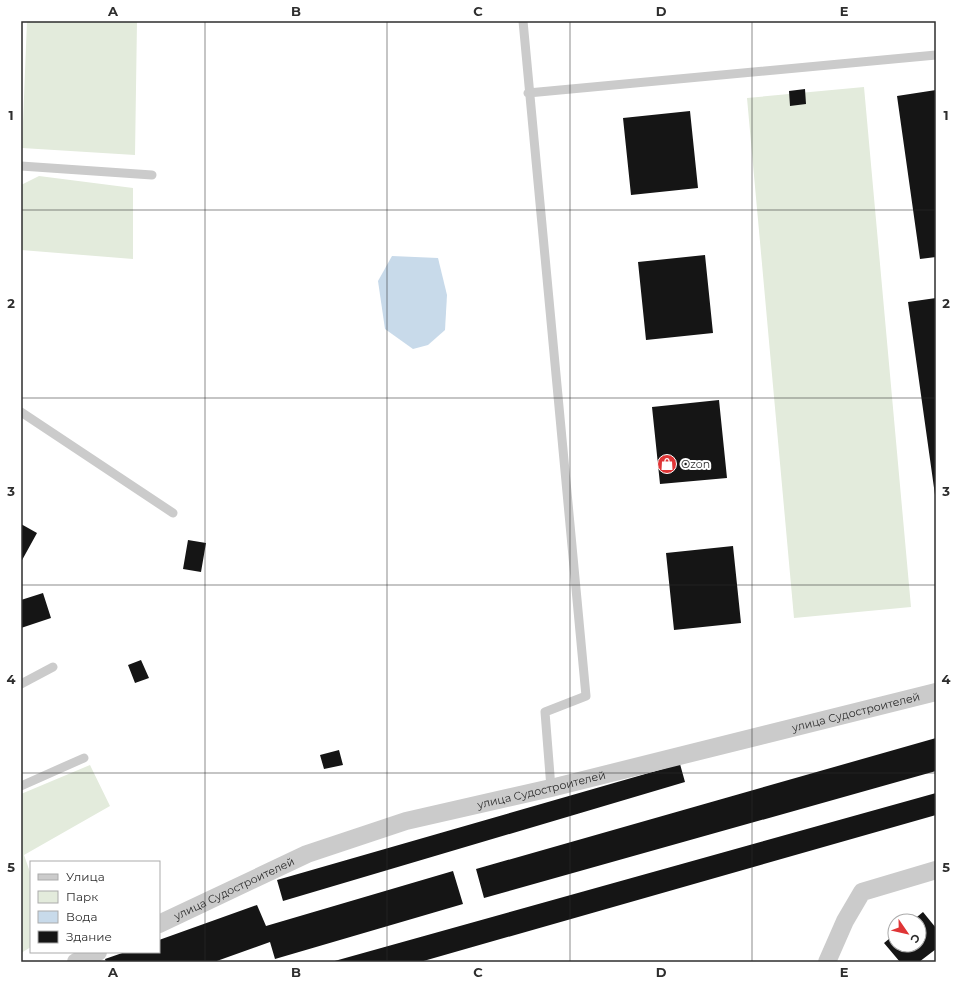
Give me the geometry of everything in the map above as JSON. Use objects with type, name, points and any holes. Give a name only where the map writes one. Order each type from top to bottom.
[{"type":"street","name":"улица Судостроителей","points":[[160,924],[308,854],[406,821],[551,788],[936,692]]},
{"type":"street","points":[[827,962],[845,921],[862,892],[936,870]]},
{"type":"street","points":[[76,962],[96,953]]},
{"type":"lane","points":[[523,21],[528,93],[586,696],[544,712],[551,788]]},
{"type":"lane","points":[[528,93],[936,55]]},
{"type":"lane","points":[[21,166],[152,176]]},
{"type":"lane","points":[[21,412],[173,513]]},
{"type":"lane","points":[[21,684],[53,667]]},
{"type":"lane","points":[[21,786],[84,758]]},
{"type":"green space","points":[[27,21],[137,21],[135,155],[22,148]]},
{"type":"green space","points":[[864,87],[911,607],[794,618],[747,98]]},
{"type":"green space","points":[[39,176],[133,188],[133,259],[21,250],[21,185]]},
{"type":"green space","points":[[90,765],[110,806],[24,855],[30,872],[30,948],[21,953],[21,794]]},
{"type":"water","points":[[392,256],[438,258],[447,295],[445,330],[428,345],[413,349],[385,329],[378,281]]},
{"type":"building","points":[[805,89],[806,104],[790,106],[789,91]]},
{"type":"building","points":[[936,90],[936,257],[920,259],[897,96]]},
{"type":"building","points":[[690,111],[698,188],[631,195],[623,118]]},
{"type":"building","points":[[705,255],[713,333],[646,340],[638,262]]},
{"type":"building","points":[[936,298],[936,495],[935,495],[908,302]]},
{"type":"building","points":[[719,400],[727,478],[660,484],[652,407]]},
{"type":"building","points":[[21,524],[37,533],[21,562]]},
{"type":"building","points":[[188,540],[206,543],[201,572],[183,569]]},
{"type":"building","points":[[733,546],[741,623],[674,630],[666,553]]},
{"type":"building","points":[[43,593],[51,618],[21,628],[21,600]]},
{"type":"building","points":[[141,660],[149,678],[135,683],[128,665]]},
{"type":"building","points":[[936,738],[936,771],[484,898],[476,869]]},
{"type":"building","points":[[339,750],[343,765],[324,769],[320,755]]},
{"type":"building","points":[[680,764],[685,782],[283,901],[277,880]]},
{"type":"building","points":[[936,793],[936,815],[420,962],[331,962]]},
{"type":"building","points":[[453,871],[463,904],[275,959],[270,942],[214,962],[106,962],[105,959],[122,953],[160,953],[160,940],[257,905],[266,926]]},
{"type":"building","points":[[927,917],[936,928],[936,949],[919,962],[900,962],[892,953],[927,953]]},
{"type":"place","name":"Ozon","points":[[667,464]]}]
